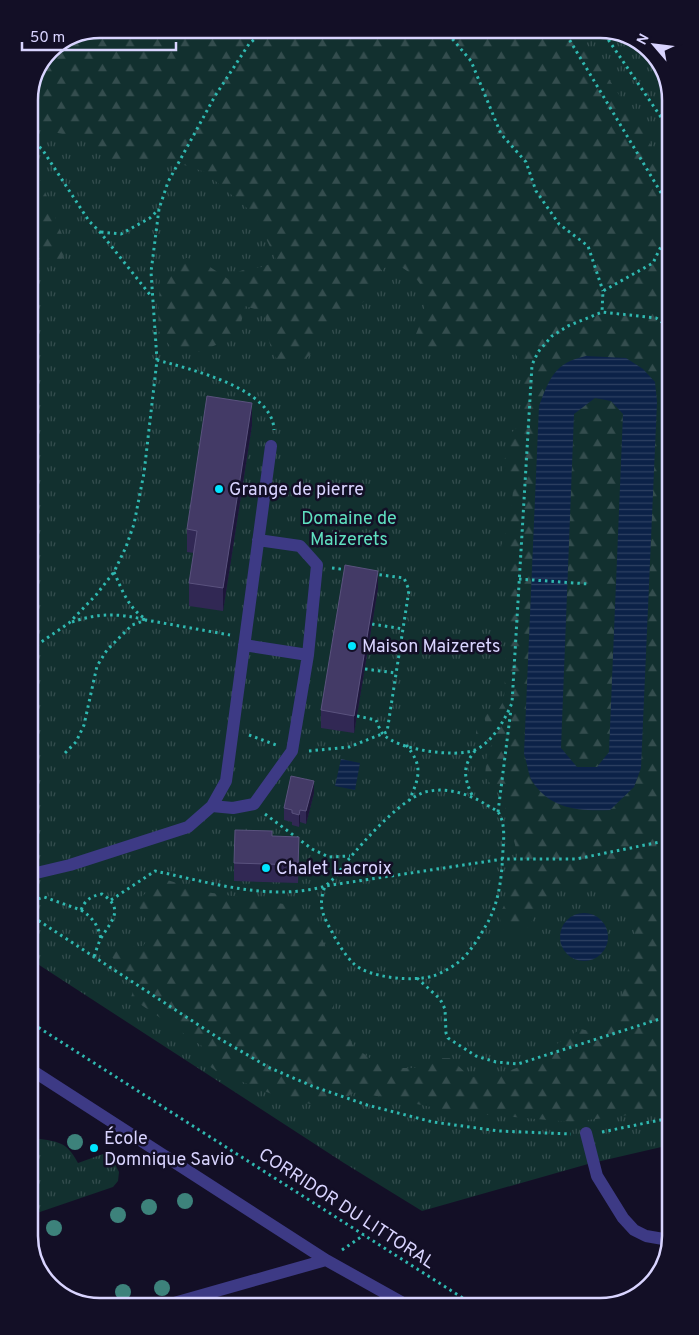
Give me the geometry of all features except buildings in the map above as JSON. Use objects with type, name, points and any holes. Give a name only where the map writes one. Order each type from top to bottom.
[{"type":"street","points":[[38,872],[188,827],[212,806],[226,781],[271,446]]},
{"type":"street","points":[[212,806],[233,808],[254,804],[292,751],[308,655],[317,565],[300,546],[258,540]]},
{"type":"street","points":[[245,641],[308,655]]},
{"type":"street","points":[[38,1074],[326,1260],[393,1298]]},
{"type":"street","points":[[586,1133],[597,1176],[623,1218],[634,1230],[646,1236],[662,1239]]},
{"type":"street","points":[[195,1297],[326,1260]]},
{"type":"path","points":[[38,645],[69,623],[96,595],[114,572],[126,547],[134,524],[144,473],[157,360],[151,272],[159,210],[168,182],[215,96],[249,44],[256,38]]},
{"type":"path","points":[[452,38],[471,61],[501,134],[526,162],[536,191],[560,224],[588,246],[603,291],[602,312]]},
{"type":"path","points":[[568,38],[662,194]]},
{"type":"path","points":[[608,39],[662,119]]},
{"type":"path","points":[[38,146],[42,149],[89,221],[152,297]]},
{"type":"path","points":[[100,232],[121,234],[150,218],[159,210]]},
{"type":"path","points":[[603,291],[653,263],[662,244]]},
{"type":"path","points":[[498,812],[473,796],[445,791],[421,794],[408,802],[351,856],[325,886],[320,902],[325,920],[334,937],[353,964],[385,977],[416,978],[434,976],[456,964],[469,952],[491,916],[500,889],[503,859],[504,834],[498,812],[512,703],[532,365],[538,352],[552,336],[568,326],[602,312],[656,318],[662,322]]},
{"type":"path","points":[[157,360],[214,377],[243,390],[270,414],[275,428],[271,446]]},
{"type":"path","points":[[317,565],[356,571]]},
{"type":"path","points":[[114,572],[126,600],[135,612],[146,620]]},
{"type":"path","points":[[234,721],[248,735],[292,751],[342,748],[387,732],[409,590],[404,578],[365,572]]},
{"type":"path","points":[[519,579],[589,584]]},
{"type":"path","points":[[69,623],[90,615],[124,614],[245,641]]},
{"type":"path","points":[[65,753],[76,742],[84,725],[97,666],[119,637],[132,625],[146,620]]},
{"type":"path","points":[[372,624],[403,629]]},
{"type":"path","points":[[365,669],[396,673]]},
{"type":"path","points":[[473,796],[466,781],[464,769],[468,759],[475,750],[492,736],[505,720],[512,703]]},
{"type":"path","points":[[357,716],[376,720],[383,735],[421,751],[451,754],[475,750]]},
{"type":"path","points":[[406,745],[416,758],[418,770],[416,784],[408,802]]},
{"type":"path","points":[[254,804],[279,827],[312,850],[329,857],[351,856]]},
{"type":"path","points":[[111,900],[155,871],[240,889],[296,892],[503,859],[576,859],[662,841]]},
{"type":"path","points":[[81,910],[84,902],[93,896],[102,894],[111,900],[116,912],[101,939],[94,958]]},
{"type":"path","points":[[38,900],[44,898],[81,910],[98,925],[101,939]]},
{"type":"path","points":[[38,921],[220,1039],[270,1068],[367,1106],[433,1122],[499,1131],[586,1133],[614,1131],[662,1120]]},
{"type":"path","points":[[416,978],[440,999],[445,1009],[448,1038],[476,1056],[496,1062],[518,1064],[662,1018]]},
{"type":"path","name":"CORRIDOR DU LITTORAL","points":[[38,1027],[462,1298]]},
{"type":"path","points":[[326,1260],[364,1235]]},
{"type":"green space","name":"Domaine de Maizerets","points":[[100,38],[603,38],[629,45],[629,70],[654,70],[657,76],[662,100],[662,1147],[588,1164],[422,1211],[344,1163],[38,964],[38,96],[42,76],[48,65],[65,48],[76,42]]},
{"type":"green space","points":[[583,38],[662,162],[662,1111],[571,1122],[457,1112],[356,1092],[324,1107],[279,1097],[216,1071],[205,1063],[202,1046],[131,998],[135,983],[110,955],[122,948],[143,946],[151,935],[147,921],[136,902],[148,891],[151,875],[206,892],[284,904],[305,912],[320,934],[332,962],[329,990],[335,1012],[346,1027],[353,1046],[371,1059],[395,1068],[421,1068],[437,1058],[450,1058],[470,1077],[496,1076],[519,1067],[581,1029],[593,1032],[611,1017],[617,1010],[623,990],[631,954],[634,928],[622,904],[613,895],[602,888],[590,885],[577,884],[564,887],[551,894],[542,903],[530,923],[517,938],[504,930],[499,916],[508,897],[511,864],[518,856],[503,799],[485,777],[487,752],[493,743],[476,737],[476,730],[486,725],[484,715],[488,709],[499,709],[504,700],[510,561],[501,546],[511,519],[513,489],[502,472],[510,434],[522,423],[520,394],[523,366],[514,352],[467,347],[443,351],[425,346],[416,334],[424,310],[424,291],[420,283],[413,276],[392,262],[379,272],[375,292],[350,313],[319,330],[313,352],[302,362],[277,359],[269,342],[264,312],[245,306],[241,323],[227,340],[200,352],[173,350],[158,330],[160,277],[179,273],[186,258],[201,261],[228,279],[241,271],[270,264],[276,259],[254,214],[205,172],[172,161],[114,163],[89,140],[49,131],[38,125],[38,96],[42,76],[48,65],[65,48],[76,42],[88,39]]},
{"type":"green space","points":[[38,174],[67,247],[62,260],[38,258]]},
{"type":"green space","points":[[38,1139],[60,1143],[65,1146],[74,1155],[78,1163],[103,1154],[111,1156],[119,1172],[118,1181],[113,1187],[38,1213]]},
{"type":"water","points":[[586,356],[626,358],[643,369],[655,382],[657,402],[641,768],[634,787],[610,810],[587,810],[566,807],[548,798],[532,781],[524,754],[539,406],[546,387],[555,373],[575,359]],"holes":[[[595,398],[611,401],[623,414],[609,752],[597,767],[577,767],[561,748],[574,414]]]},
{"type":"water","points":[[341,759],[360,763],[355,790],[335,786]]},
{"type":"water","points":[[584,913],[593,915],[601,920],[606,928],[608,937],[606,946],[601,954],[593,959],[584,961],[575,959],[567,954],[562,946],[560,937],[562,928],[567,920],[575,915]]},
{"type":"place","name":"Grange de pierre","points":[[219,489]]},
{"type":"place","name":"Maison Maizerets","points":[[352,646]]},
{"type":"place","name":"Chalet Lacroix","points":[[266,868]]},
{"type":"place","name":"École Domnique Savio","points":[[94,1148]]}]
